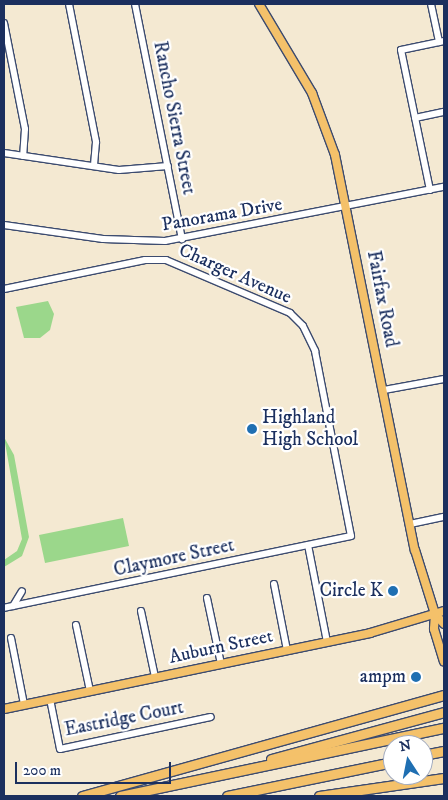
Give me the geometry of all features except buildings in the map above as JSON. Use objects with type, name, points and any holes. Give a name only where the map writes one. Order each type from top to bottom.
[{"type":"highway","points":[[82,796],[444,695]]},
{"type":"highway","points":[[173,786],[444,712]]},
{"type":"highway","points":[[120,796],[444,728]]},
{"type":"highway","points":[[226,796],[383,764]]},
{"type":"highway","points":[[318,796],[444,778]]},
{"type":"main road","name":"Fairfax Road","points":[[259,4],[291,54],[321,114],[347,207],[410,524],[436,614],[444,624]]},
{"type":"main road","name":"Auburn Street","points":[[4,709],[326,642],[444,611]]},
{"type":"main road","name":"Fairfax Road","points":[[436,614],[434,628],[444,661]]},
{"type":"street","points":[[69,4],[96,142],[94,166]]},
{"type":"street","name":"Rancho Sierra Street","points":[[135,4],[182,239]]},
{"type":"street","points":[[430,190],[401,50],[442,42],[431,4]]},
{"type":"street","points":[[4,23],[25,129],[23,156]]},
{"type":"street","points":[[415,118],[444,112]]},
{"type":"street","points":[[4,153],[130,170],[168,166]]},
{"type":"street","name":"Panorama Drive","points":[[4,225],[121,241],[182,239],[444,188]]},
{"type":"street","name":"Charger Avenue","points":[[4,289],[145,260],[166,260],[282,308],[303,326],[315,353],[351,536]]},
{"type":"street","points":[[384,390],[444,378]]},
{"type":"street","points":[[410,524],[444,517]]},
{"type":"street","name":"Claymore Street","points":[[4,608],[351,536]]},
{"type":"street","points":[[308,545],[326,642]]},
{"type":"street","points":[[274,584],[287,650]]},
{"type":"street","points":[[13,606],[22,590]]},
{"type":"street","points":[[207,598],[221,664]]},
{"type":"street","points":[[142,611],[155,677]]},
{"type":"street","points":[[76,625],[90,691]]},
{"type":"street","points":[[10,638],[24,704]]},
{"type":"street","name":"Eastridge Court","points":[[50,699],[60,749],[211,718]]},
{"type":"green space","points":[[48,301],[54,314],[50,330],[40,338],[24,338],[16,307]]},
{"type":"green space","points":[[4,437],[14,455],[29,537],[22,556],[4,567],[4,560],[17,551],[22,539]]},
{"type":"green space","points":[[123,518],[129,546],[45,563],[39,535]]},
{"type":"place","name":"Highland High School","points":[[252,429]]},
{"type":"place","name":"Circle K","points":[[393,591]]},
{"type":"place","name":"ampm","points":[[416,677]]}]
